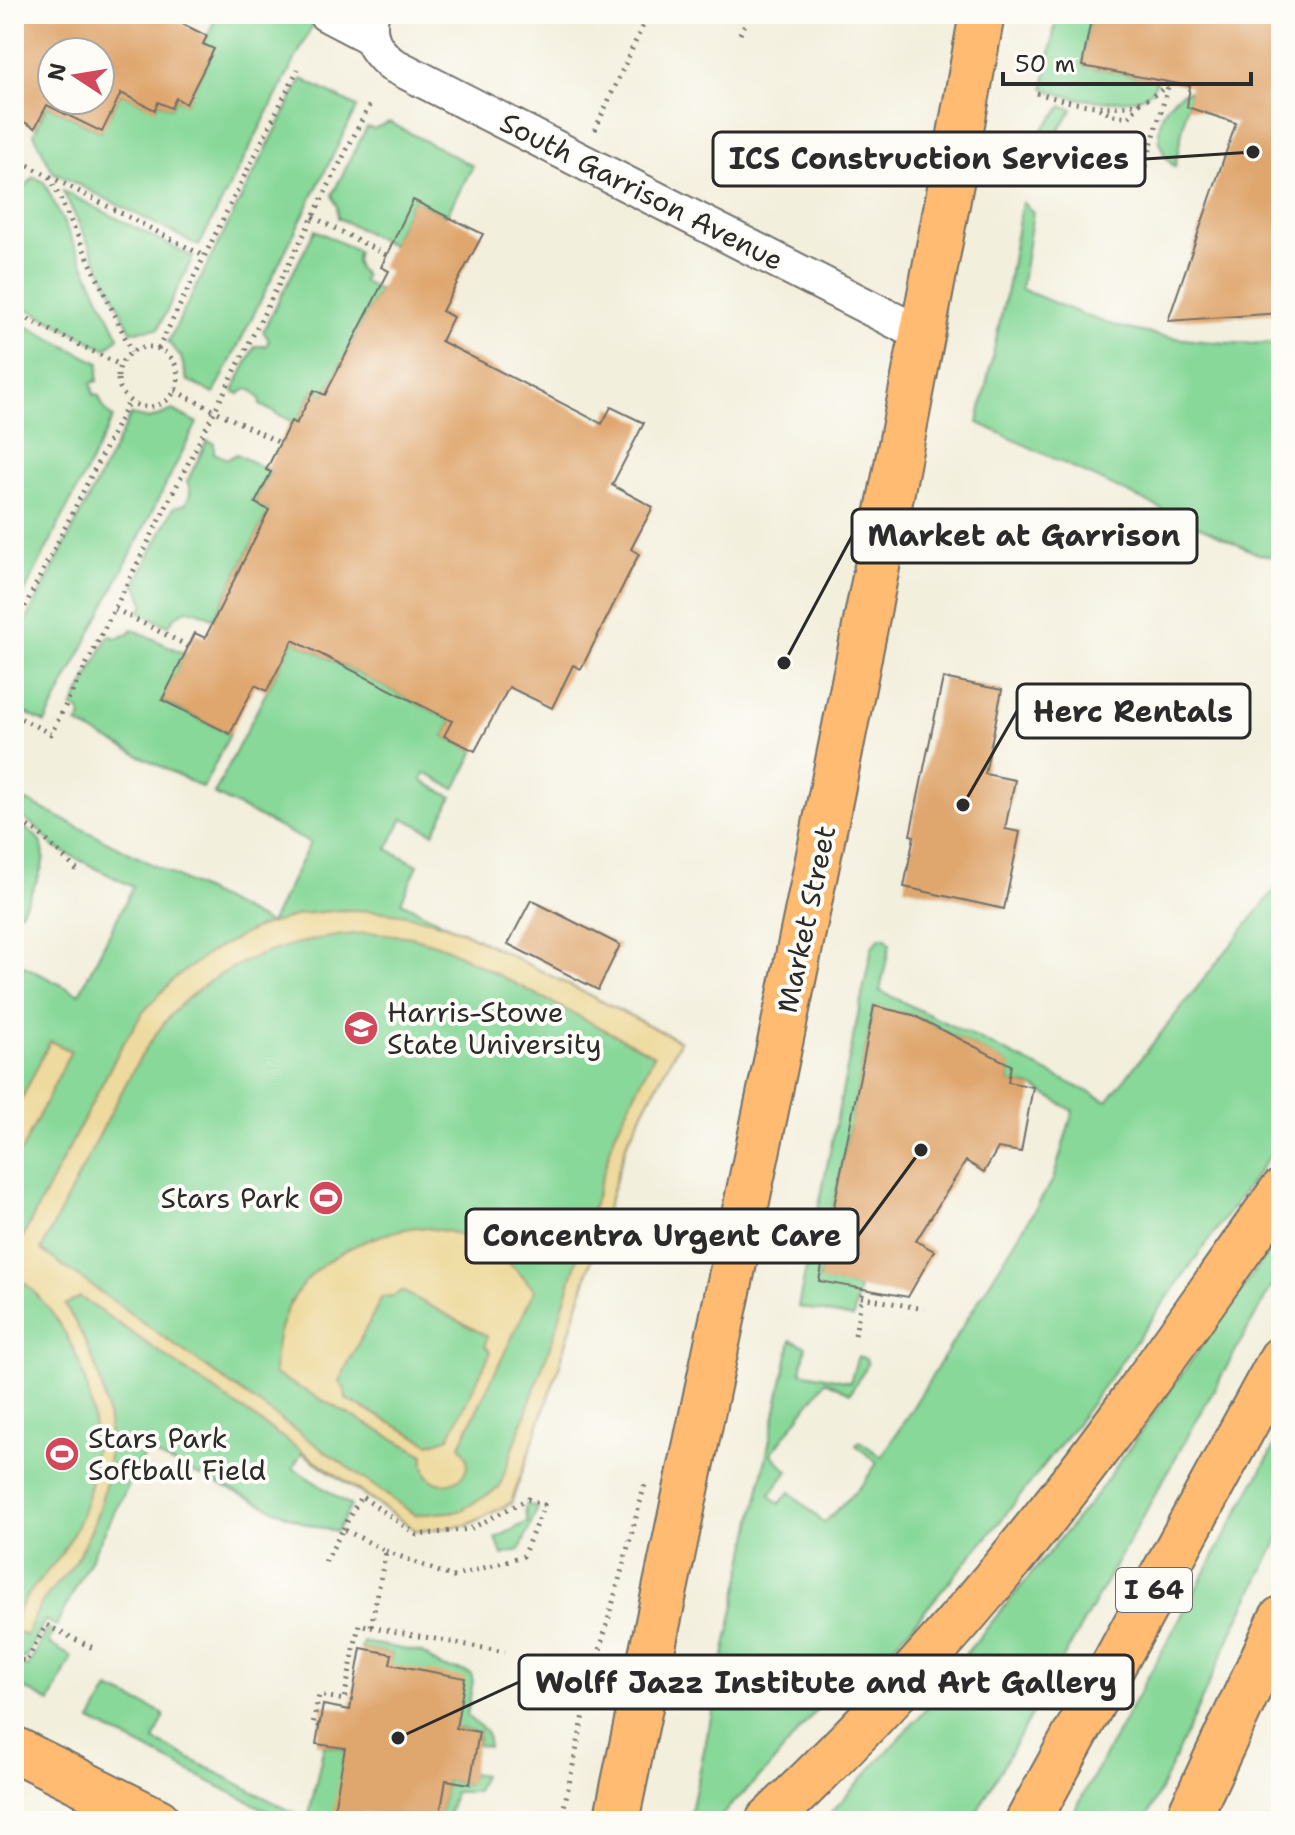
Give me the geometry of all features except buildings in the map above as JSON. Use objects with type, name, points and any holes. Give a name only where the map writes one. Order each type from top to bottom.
[{"type":"main road","name":"Market Street","points":[[616,1821],[849,716],[982,14]]},
{"type":"main road","points":[[768,1821],[879,1710],[962,1618],[1042,1522],[1281,1192]]},
{"type":"main road","name":"I 64","points":[[1028,1821],[1281,1359]]},
{"type":"main road","points":[[1187,1821],[1281,1619]]},
{"type":"main road","points":[[14,1749],[158,1821]]},
{"type":"street","points":[[326,14],[370,25]]},
{"type":"street","name":"South Garrison Avenue","points":[[370,25],[377,52],[391,64],[923,335]]},
{"type":"path","points":[[595,130],[648,14]]},
{"type":"path","points":[[740,34],[750,14]]},
{"type":"path","points":[[158,349],[298,69]]},
{"type":"path","points":[[1098,107],[1141,101],[1163,90],[1169,82],[1143,174]]},
{"type":"path","points":[[1037,93],[1098,107],[1123,119],[1129,117],[1141,101]]},
{"type":"path","points":[[14,715],[51,734],[370,104]]},
{"type":"path","points":[[14,144],[25,123]]},
{"type":"path","points":[[14,158],[204,256]]},
{"type":"path","points":[[50,176],[132,352]]},
{"type":"path","points":[[313,217],[386,255]]},
{"type":"path","points":[[14,312],[120,365]]},
{"type":"path","points":[[142,348],[158,349],[175,364],[178,372],[175,391],[161,405],[152,407],[129,401],[118,383],[120,365],[132,352],[142,348]]},
{"type":"path","points":[[175,391],[280,443]]},
{"type":"path","points":[[14,628],[129,401]]},
{"type":"path","points":[[115,609],[188,646]]},
{"type":"path","points":[[14,818],[40,834],[79,872]]},
{"type":"path","points":[[855,1335],[863,1289]]},
{"type":"path","points":[[861,1297],[924,1309]]},
{"type":"path","points":[[323,1566],[343,1529],[361,1496],[417,1535],[470,1529],[528,1499],[544,1505],[523,1556],[453,1577],[386,1551],[343,1529]]},
{"type":"path","points":[[371,1627],[386,1551]]},
{"type":"path","points":[[319,1725],[313,1724],[319,1695],[344,1700],[359,1624],[505,1652]]},
{"type":"path","points":[[14,1657],[26,1662],[46,1625],[95,1649]]},
{"type":"green space","points":[[218,14],[295,14],[314,23],[199,246],[53,172],[34,134],[42,116],[69,116],[101,132],[109,116],[116,116],[116,103],[121,93],[155,109],[158,102],[171,108],[176,98],[186,103],[213,50],[203,44]]},
{"type":"green space","points":[[1057,14],[1092,14],[1083,66],[1157,80],[1152,90],[1142,97],[1129,100],[1098,101],[1066,96],[1044,88]]},
{"type":"green space","points":[[302,79],[357,107],[214,394],[187,380],[181,357],[168,342]]},
{"type":"green space","points":[[1190,91],[1175,167],[1162,148],[1160,124],[1170,103]]},
{"type":"green space","points":[[1063,106],[1073,109],[1043,153],[1042,161],[1028,168],[1034,139]]},
{"type":"green space","points":[[389,122],[473,166],[446,216],[413,200],[391,245],[338,218],[332,195],[367,127],[374,129]]},
{"type":"green space","points":[[34,177],[44,182],[119,337],[106,349],[14,302],[14,194]]},
{"type":"green space","points":[[63,191],[193,257],[158,329],[131,331]]},
{"type":"green space","points":[[1022,202],[1033,212],[1021,289],[1095,319],[1139,332],[1200,341],[1281,343],[1281,558],[1258,554],[978,423]]},
{"type":"green space","points":[[315,230],[358,251],[357,264],[365,275],[363,281],[379,290],[325,395],[313,390],[296,424],[260,405],[260,399],[253,391],[247,389],[239,394],[233,391],[255,346],[266,346],[269,340],[263,331]]},
{"type":"green space","points":[[14,320],[99,363],[97,381],[91,383],[94,395],[98,395],[113,418],[14,613]]},
{"type":"green space","points":[[173,410],[197,423],[45,723],[14,707],[14,645],[131,415],[150,419]]},
{"type":"green space","points":[[207,441],[214,443],[214,453],[227,459],[237,454],[271,472],[255,502],[269,510],[214,619],[188,610],[178,614],[168,626],[140,612],[144,604],[139,589],[134,586],[174,507],[185,504],[189,498],[187,482]]},
{"type":"green space","points":[[132,629],[185,654],[162,701],[230,734],[203,788],[77,724],[82,718],[79,710],[72,708],[109,635],[116,638],[129,634]]},
{"type":"green space","name":"Stars Park","points":[[293,640],[452,721],[444,736],[475,751],[455,789],[425,773],[422,781],[452,797],[434,833],[403,818],[387,849],[418,865],[401,902],[680,1041],[627,1142],[558,1370],[511,1503],[468,1525],[417,1531],[302,1453],[293,1468],[351,1506],[336,1532],[304,1523],[146,1451],[56,1626],[45,1620],[25,1659],[14,1654],[14,961],[79,994],[133,887],[54,847],[36,827],[18,815],[25,800],[270,924],[310,843],[214,794]]},
{"type":"green space","points":[[14,824],[30,831],[39,840],[43,862],[21,912],[14,915]]},
{"type":"green space","points":[[1281,882],[1281,1140],[1077,1423],[913,1625],[855,1685],[844,1676],[769,1768],[715,1821],[689,1821],[791,1340],[806,1346],[801,1372],[850,1382],[858,1356],[866,1359],[868,1364],[850,1393],[826,1381],[771,1454],[788,1471],[770,1495],[779,1504],[790,1492],[824,1523],[862,1485],[877,1463],[856,1445],[860,1441],[882,1457],[1053,1180],[1073,1111],[1033,1087],[1008,1082],[1010,1065],[913,1015],[874,1007],[819,1280],[859,1288],[853,1318],[798,1307],[872,947],[880,937],[886,938],[890,944],[880,991],[1107,1101]]},
{"type":"green space","points":[[1281,1234],[1281,1270],[972,1821],[823,1821],[943,1691],[941,1684],[1096,1495]]},
{"type":"green space","points":[[1281,1434],[1281,1534],[1146,1821],[1069,1821]]},
{"type":"green space","points":[[527,1504],[538,1508],[520,1550],[502,1555],[496,1538],[528,1522]]},
{"type":"green space","points":[[47,1628],[53,1631],[48,1643],[72,1657],[50,1702],[14,1683],[14,1661],[28,1667]]},
{"type":"green space","points":[[363,1642],[419,1652],[440,1666],[471,1674],[473,1681],[467,1715],[485,1730],[488,1747],[477,1745],[479,1732],[456,1728],[390,1664],[392,1654],[361,1648]]},
{"type":"green space","points":[[109,1689],[161,1712],[164,1717],[154,1740],[308,1820],[324,1745],[345,1749],[337,1821],[287,1821],[91,1721]]},
{"type":"green space","points":[[472,1773],[483,1775],[476,1792],[454,1792],[447,1821],[439,1821],[446,1780],[469,1784]]},
{"type":"sand","points":[[342,910],[388,912],[460,930],[680,1041],[627,1142],[558,1370],[511,1503],[468,1525],[417,1531],[80,1297],[65,1305],[96,1367],[105,1399],[109,1431],[103,1495],[92,1527],[73,1565],[42,1602],[26,1636],[14,1630],[15,1620],[25,1600],[61,1554],[80,1519],[91,1482],[94,1444],[91,1405],[81,1368],[65,1333],[42,1301],[14,1274],[14,1254],[121,1047],[143,1012],[174,979],[210,952],[256,928],[301,914]],"holes":[[[376,933],[412,937],[444,947],[654,1055],[615,1134],[556,1329],[499,1488],[460,1511],[415,1515],[41,1250],[140,1059],[162,1026],[189,997],[231,969],[277,949],[351,935]]]},
{"type":"sand","points":[[50,1041],[71,1051],[21,1152],[14,1149],[14,1114]]},
{"type":"sand","points":[[415,1227],[468,1237],[496,1252],[535,1290],[460,1445],[467,1459],[466,1470],[451,1483],[431,1479],[425,1470],[424,1455],[274,1374],[284,1315],[297,1292],[334,1257],[385,1234]],"holes":[[[402,1291],[487,1336],[485,1346],[491,1352],[449,1437],[430,1444],[346,1399],[339,1381],[382,1297]]]},
{"type":"place","name":"ICS Construction Services","points":[[1253,152]]},
{"type":"place","name":"Market at Garrison","points":[[784,663]]},
{"type":"place","name":"Herc Rentals","points":[[963,805]]},
{"type":"place","name":"Harris-Stowe State University","points":[[361,1028]]},
{"type":"place","name":"Concentra Urgent Care","points":[[921,1150]]},
{"type":"place","name":"Stars Park","points":[[326,1198]]},
{"type":"place","name":"Stars Park Softball Field","points":[[62,1454]]},
{"type":"place","name":"Wolff Jazz Institute and Art Gallery","points":[[398,1738]]}]
